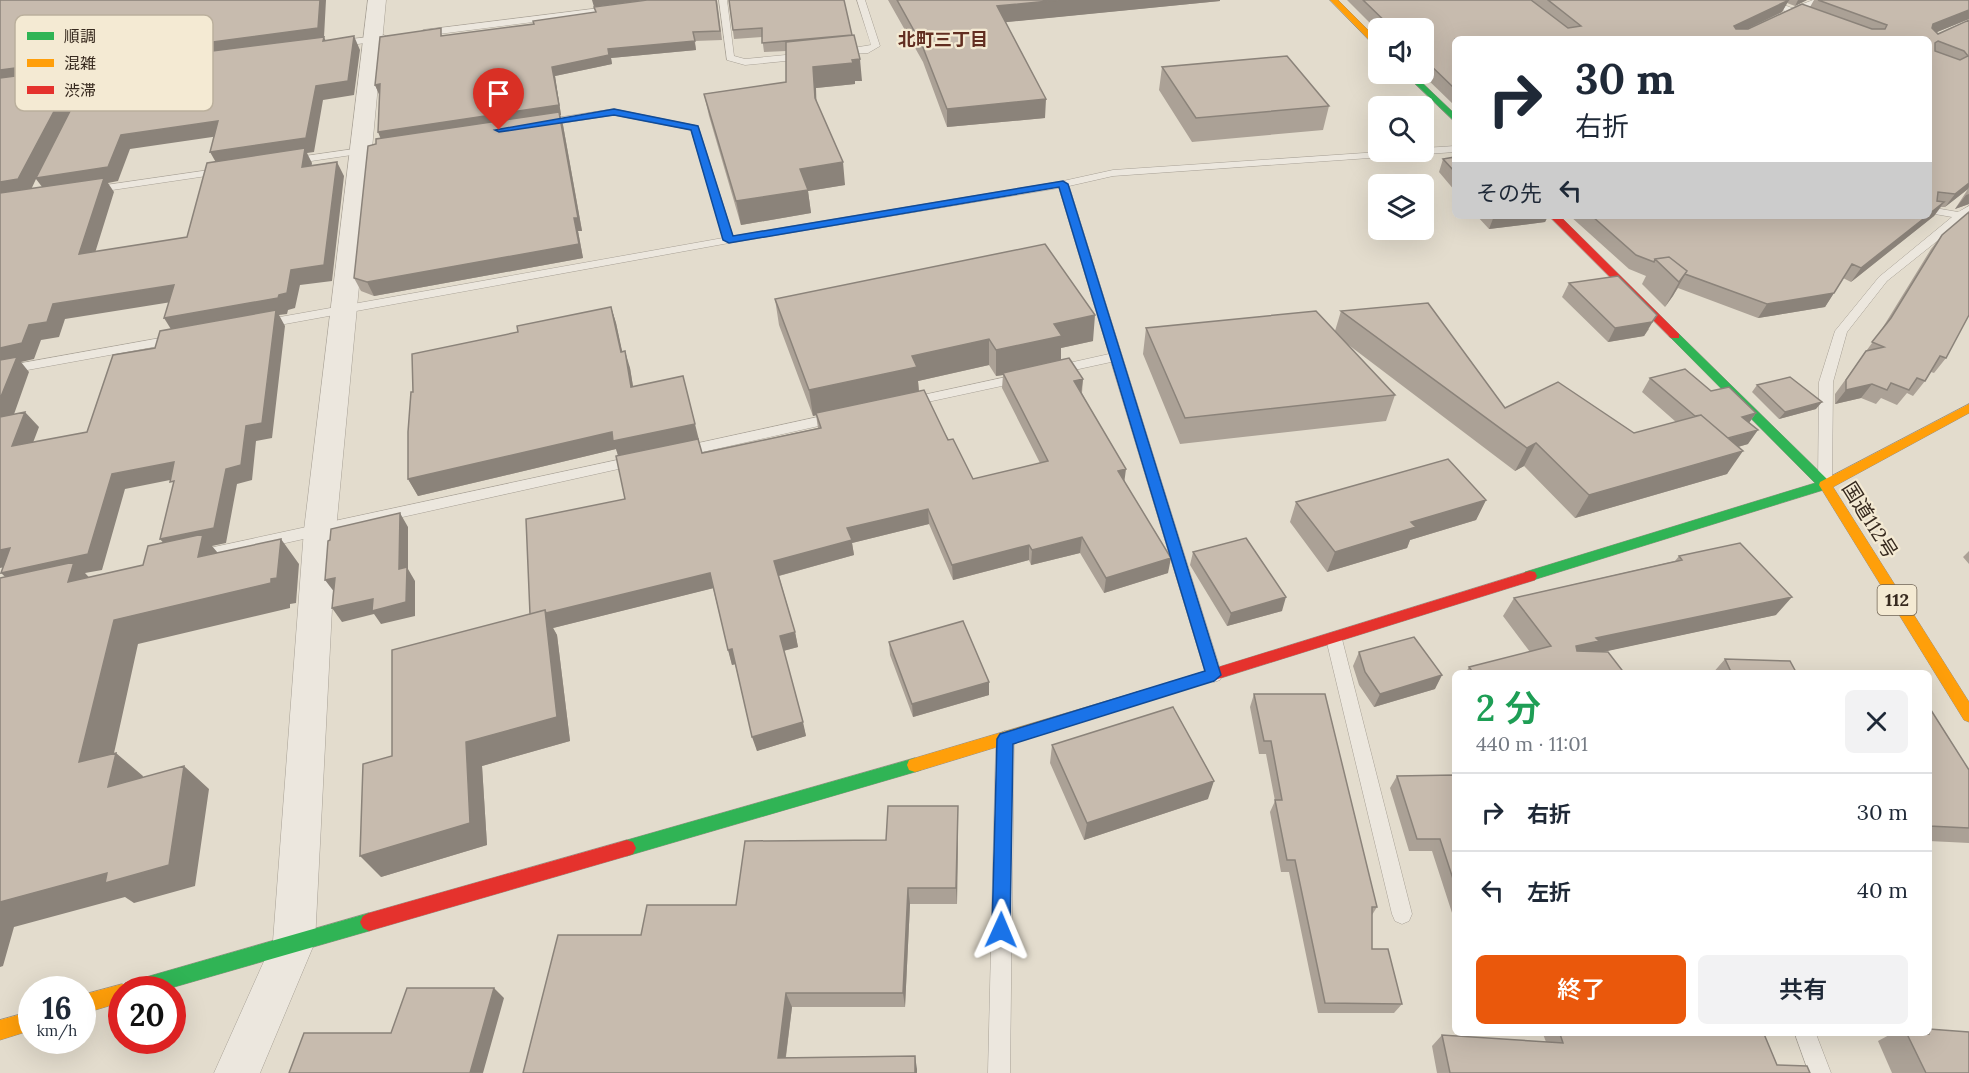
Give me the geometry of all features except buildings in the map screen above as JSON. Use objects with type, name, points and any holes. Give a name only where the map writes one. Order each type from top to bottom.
[{"type":"main road","points":[[1334,0],[1368,34]]},
{"type":"main road","points":[[1419,84],[1452,116]]},
{"type":"main road","points":[[179,976],[1005,739],[1334,639],[1824,485],[1557,219]]},
{"type":"main road","name":"国道112号","points":[[1969,408],[1824,485],[1969,715]]},
{"type":"main road","points":[[0,1030],[18,1024]]},
{"type":"street","points":[[237,1073],[294,942],[320,530],[342,310],[372,149],[384,38],[376,0]]},
{"type":"lane","points":[[723,0],[730,58],[745,62],[812,56]]},
{"type":"lane","points":[[823,54],[868,50],[876,46],[861,0]]},
{"type":"lane","points":[[1763,0],[1823,22]]},
{"type":"lane","points":[[1783,16],[1820,0]]},
{"type":"lane","points":[[407,35],[625,7]]},
{"type":"lane","points":[[327,46],[384,38]]},
{"type":"lane","points":[[534,124],[614,112],[695,128],[729,240]]},
{"type":"lane","points":[[279,163],[372,149]]},
{"type":"lane","points":[[1434,150],[1452,149]]},
{"type":"lane","points":[[248,327],[729,240],[1063,184],[1113,173],[1368,155]]},
{"type":"lane","points":[[81,192],[233,170]]},
{"type":"lane","points":[[1063,184],[1114,357],[1214,675]]},
{"type":"lane","points":[[1932,210],[1965,213]]},
{"type":"lane","points":[[1824,485],[1826,382],[1840,331],[1883,279],[1965,213]]},
{"type":"lane","points":[[0,370],[189,337]]},
{"type":"lane","points":[[892,405],[1114,357]]},
{"type":"lane","points":[[671,454],[846,416]]},
{"type":"lane","points":[[183,560],[647,459]]},
{"type":"lane","points":[[1334,639],[1402,914]]},
{"type":"lane","points":[[999,1073],[1005,739]]},
{"type":"lane","points":[[1807,1036],[1820,1073]]},
{"type":"traffic: fast","points":[[1419,84],[1452,116]]},
{"type":"traffic: fast","points":[[1530,576],[1825,485],[1675,336]]},
{"type":"traffic: fast","points":[[627,848],[915,765]]},
{"type":"traffic: fast","points":[[181,976],[369,922]]},
{"type":"traffic: slow","points":[[1334,0],[1368,34]]},
{"type":"traffic: slow","points":[[1969,408],[1825,485],[1969,715]]},
{"type":"traffic: slow","points":[[915,765],[1141,697]]},
{"type":"traffic: slow","points":[[96,1001],[108,997]]},
{"type":"traffic: slow","points":[[0,1030],[18,1024]]},
{"type":"traffic: jam","points":[[1557,219],[1675,336]]},
{"type":"traffic: jam","points":[[1141,697],[1530,576]]},
{"type":"traffic: jam","points":[[369,922],[627,848]]},
{"type":"district","name":"北町三丁目","points":[[943,40]]},
{"type":"route","points":[[499,130],[614,112],[695,128],[729,240],[1063,184],[1114,357],[1214,675],[1005,739],[1001,930]]}]
